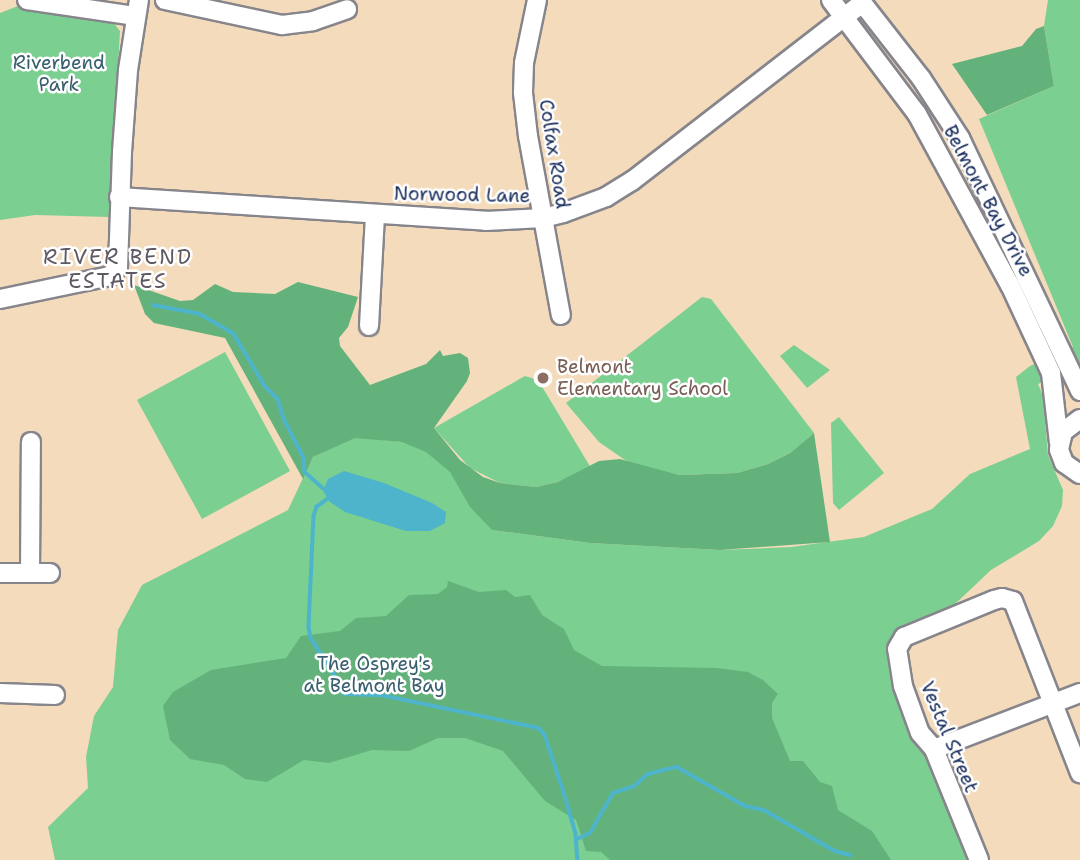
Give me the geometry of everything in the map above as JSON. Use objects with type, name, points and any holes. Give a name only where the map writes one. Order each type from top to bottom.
[{"type":"street","points":[[0,299],[116,272],[118,267],[119,197],[128,69],[137,8],[27,0]]},
{"type":"street","points":[[165,0],[262,23],[282,24],[313,21],[347,9]]},
{"type":"street","name":"Colfax Road","points":[[537,0],[524,63],[523,93],[561,315]]},
{"type":"street","name":"Belmont Bay Drive","points":[[831,0],[891,76],[929,134],[1040,346],[1054,384],[1059,443],[1064,463],[1078,475]]},
{"type":"street","name":"Norwood Lane","points":[[119,197],[486,221],[543,218],[583,207],[632,181],[861,1]]},
{"type":"street","name":"Belmont Bay Drive","points":[[861,1],[921,78],[960,138],[1078,384]]},
{"type":"street","points":[[369,326],[375,214]]},
{"type":"street","points":[[1059,443],[1066,428],[1080,419]]},
{"type":"street","points":[[30,572],[31,442]]},
{"type":"street","points":[[0,573],[50,573]]},
{"type":"street","name":"Vestal Street","points":[[979,860],[934,749],[920,733],[903,686],[897,656],[898,643],[912,633],[994,600],[1002,598],[1013,601],[1080,773]]},
{"type":"street","points":[[0,693],[55,695]]},
{"type":"street","points":[[934,749],[1080,693]]},
{"type":"green space","name":"The Osprey's at Belmont Bay","points":[[1048,0],[1080,0],[1080,365],[1038,384],[1043,396],[1048,455],[1063,490],[1062,506],[1053,526],[1039,541],[991,570],[954,605],[923,622],[893,633],[887,646],[894,688],[901,706],[930,760],[972,860],[55,860],[48,827],[88,788],[86,757],[94,716],[113,687],[118,630],[142,585],[288,510],[313,457],[355,437],[421,444],[452,464],[492,530],[590,543],[720,550],[791,547],[864,537],[932,509],[970,474],[1030,449],[1016,377],[1030,366],[1073,347],[979,119],[1054,86],[1044,26]]},
{"type":"green space","name":"Riverbend Park","points":[[18,6],[112,21],[120,31],[110,217],[35,215],[0,220],[0,13]]},
{"type":"green space","points":[[1044,26],[1054,86],[987,115],[952,64],[1022,46],[1036,29]]},
{"type":"green space","points":[[298,282],[358,297],[348,327],[339,338],[340,346],[370,385],[426,364],[440,350],[443,356],[460,353],[468,358],[470,373],[467,381],[434,428],[460,460],[483,477],[500,483],[536,487],[558,482],[599,461],[620,459],[679,475],[737,473],[768,464],[790,453],[814,433],[830,542],[720,550],[590,543],[492,530],[470,507],[450,472],[426,452],[402,442],[355,438],[313,457],[303,479],[225,338],[154,323],[145,314],[134,285],[180,301],[193,300],[215,284],[233,292],[275,294]]},
{"type":"green space","points":[[702,297],[711,299],[814,433],[790,453],[768,464],[737,473],[679,475],[645,468],[625,460],[599,442],[566,403]]},
{"type":"green space","points":[[794,345],[830,370],[807,388],[780,356]]},
{"type":"green space","points":[[225,352],[290,471],[202,519],[137,400]]},
{"type":"green space","points":[[525,376],[538,380],[591,468],[558,482],[536,487],[500,483],[470,468],[434,428]]},
{"type":"green space","points":[[839,417],[884,473],[839,510],[833,503],[831,423]]},
{"type":"green space","points":[[448,581],[479,592],[506,590],[515,597],[530,595],[542,615],[564,629],[574,650],[602,666],[717,668],[748,672],[763,680],[778,694],[772,703],[772,718],[790,761],[803,761],[820,782],[832,786],[838,810],[872,831],[891,860],[610,860],[601,852],[586,851],[576,820],[545,801],[503,751],[465,738],[438,738],[409,751],[372,750],[329,763],[304,760],[267,782],[245,779],[224,765],[190,759],[170,740],[163,706],[173,692],[211,670],[286,658],[301,636],[340,631],[356,618],[386,616],[409,595],[438,594],[447,587]]},
{"type":"water","points":[[344,471],[384,483],[432,503],[446,512],[445,523],[430,531],[406,531],[345,512],[330,502],[323,491],[328,479]]},
{"type":"waterway","points":[[153,305],[200,314],[234,334],[265,386],[278,399],[284,419],[304,458],[305,472],[323,488]]},
{"type":"waterway","points":[[328,499],[317,507],[314,516],[309,627],[311,638],[337,679],[339,689],[345,694],[381,695],[539,728],[545,735],[566,799],[576,834],[578,860]]},
{"type":"waterway","points":[[577,839],[590,833],[613,793],[634,786],[648,774],[677,767],[745,806],[764,810],[835,851],[850,855]]},
{"type":"place","name":"Belmont Elementary School","points":[[543,378]]},
{"type":"district","name":"RIVER BEND ESTATES","points":[[118,269]]}]
